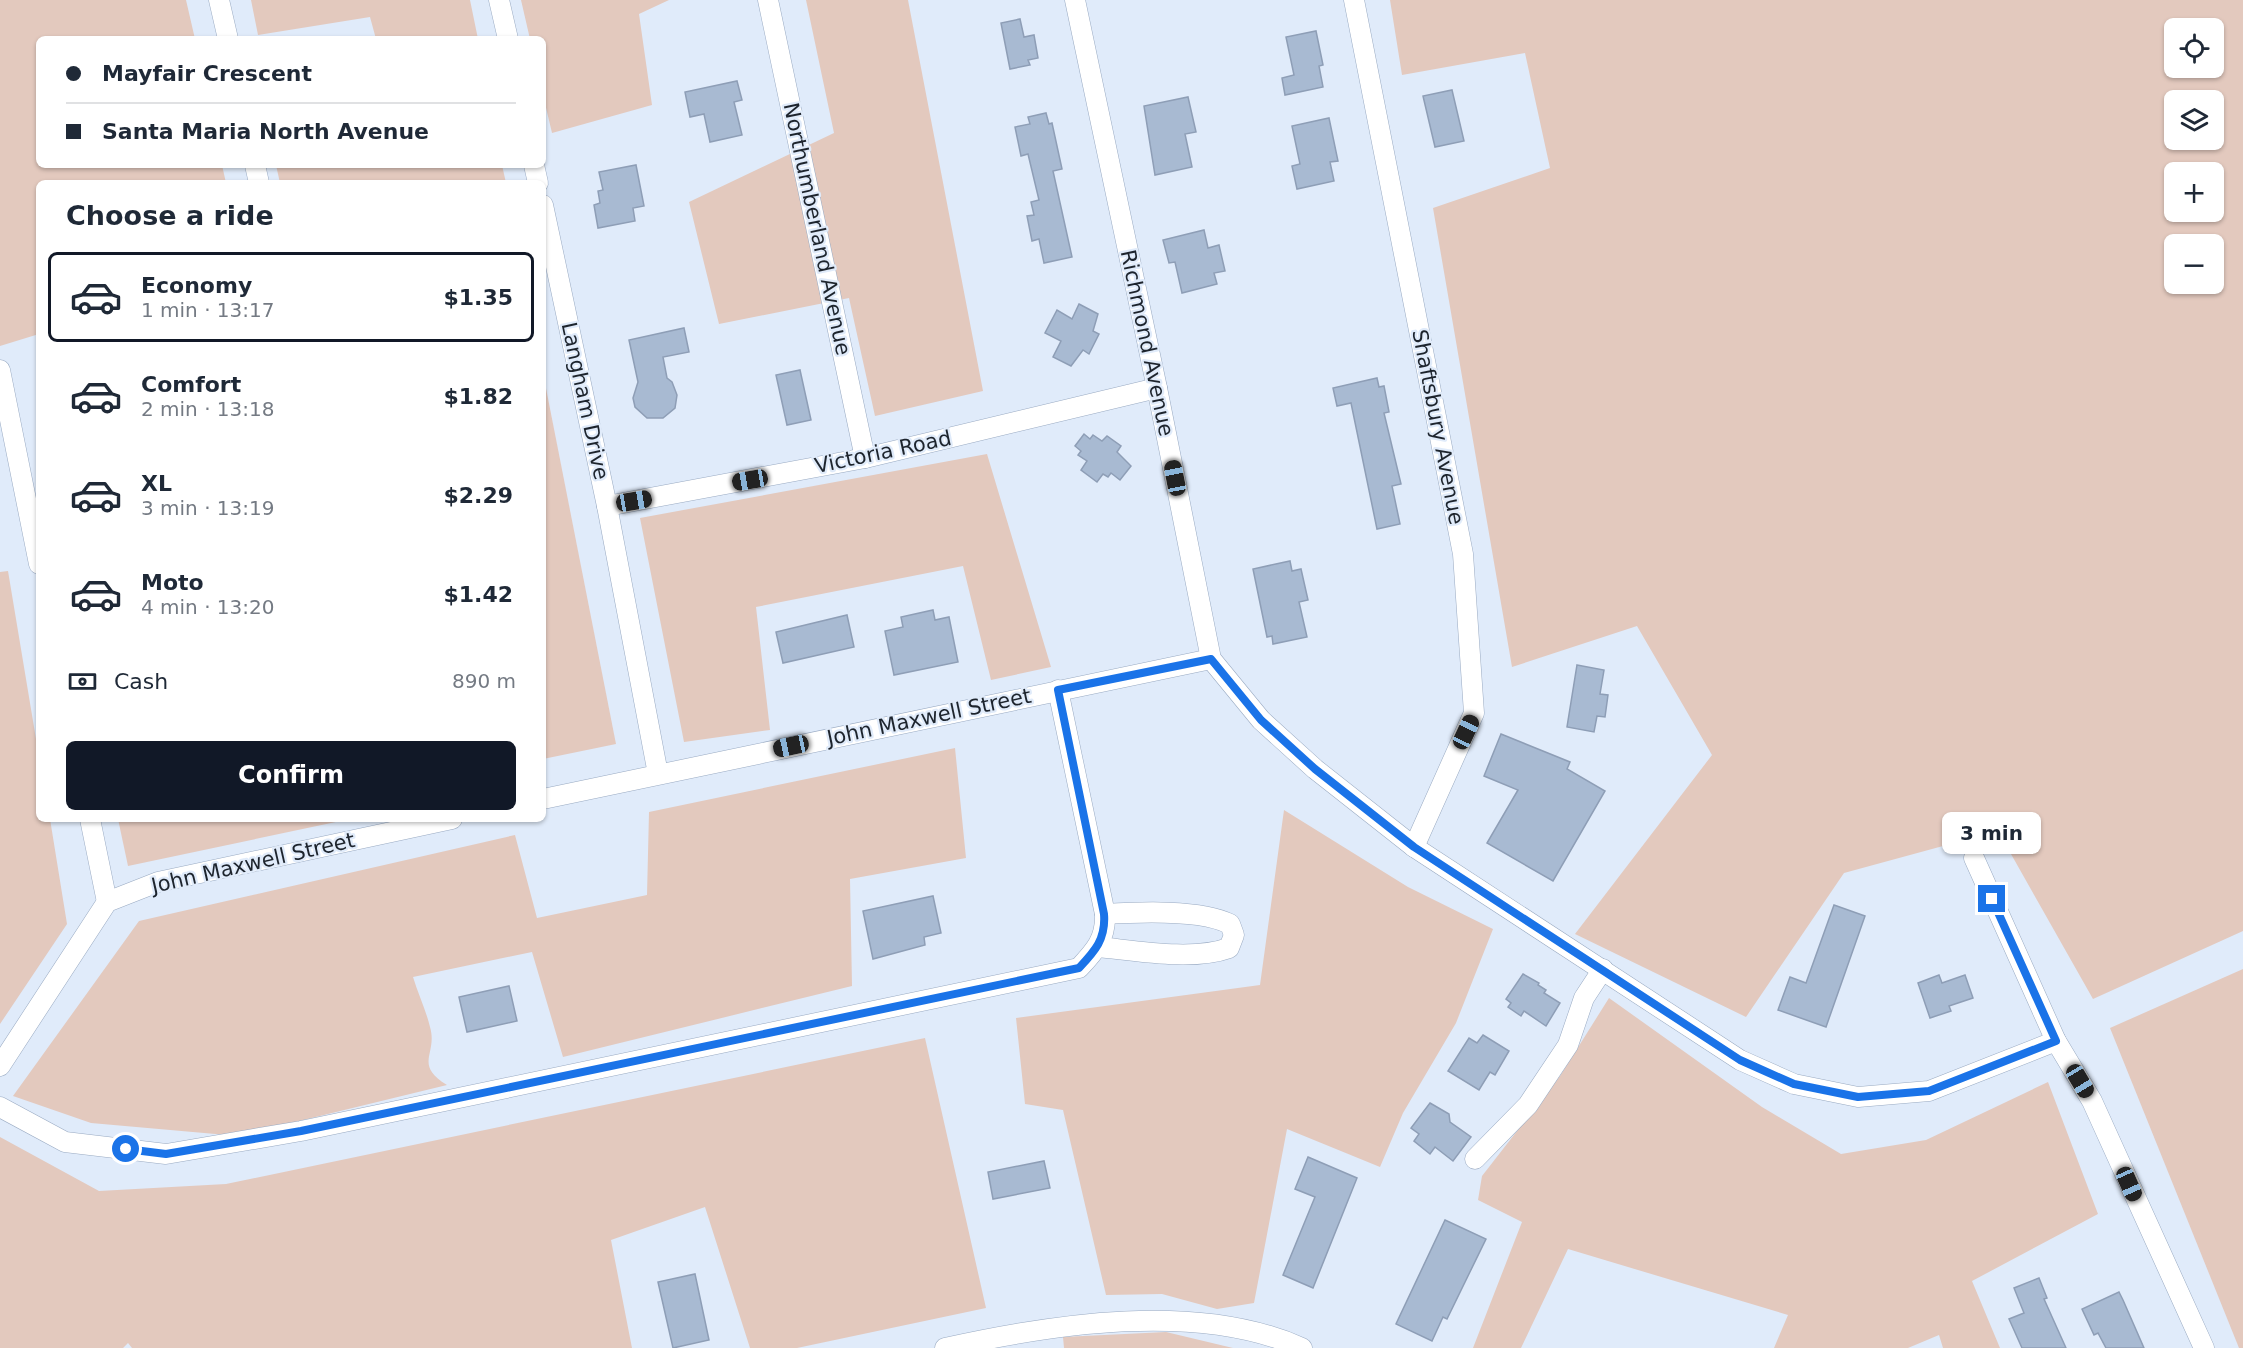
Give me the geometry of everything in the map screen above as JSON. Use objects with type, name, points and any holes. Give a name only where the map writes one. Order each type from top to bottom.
[{"type":"street","points":[[219,0],[227,36]]},
{"type":"street","points":[[499,0],[507,36]]},
{"type":"street","name":"Northumberland Avenue","points":[[768,0],[865,458]]},
{"type":"street","name":"Richmond Avenue","points":[[1074,0],[1157,388],[1211,659],[1261,720],[1315,769],[1414,847],[1740,1060],[1794,1084],[1858,1097],[1929,1091],[2056,1041]]},
{"type":"street","name":"Shaftsbury Avenue","points":[[1354,0],[1463,554],[1474,712],[1414,847]]},
{"type":"street","name":"Langham Drive","points":[[546,219],[607,506],[658,774]]},
{"type":"street","points":[[0,370],[36,549]]},
{"type":"street","name":"Victoria Road","points":[[607,506],[865,458],[1157,388]]},
{"type":"street","name":"John Maxwell Street","points":[[546,798],[1211,659]]},
{"type":"street","points":[[0,1107],[65,1142],[166,1154],[301,1131],[1079,968],[1099,947],[1105,927],[1058,690]]},
{"type":"street","points":[[0,1066],[107,902],[91,822]]},
{"type":"street","name":"John Maxwell Street","points":[[107,902],[158,882],[397,825],[424,822]]},
{"type":"street","points":[[1974,858],[2056,1041],[2092,1101],[2204,1348]]},
{"type":"street","points":[[1099,947],[1160,953],[1215,953],[1229,948],[1234,935],[1230,924],[1218,918],[1142,912],[1104,914]]},
{"type":"street","points":[[1475,1159],[1528,1105],[1568,1045],[1584,998],[1603,969]]},
{"type":"street","points":[[945,1348],[1058,1326],[1184,1320],[1278,1337],[1302,1348]]},
{"type":"shaded area","points":[[0,0],[186,0],[194,36],[36,36],[36,168],[223,168],[225,180],[36,180],[36,335],[0,346]]},
{"type":"shaded area","points":[[251,0],[470,0],[477,36],[375,36],[370,17],[258,35]]},
{"type":"shaded area","points":[[521,0],[669,0],[639,14],[652,105],[552,133],[546,108],[546,36],[529,36]]},
{"type":"shaded area","points":[[806,0],[908,0],[983,391],[875,416],[849,298],[719,324],[689,202],[834,133]]},
{"type":"shaded area","points":[[1390,0],[2243,0],[2243,931],[2093,999],[1998,831],[1844,873],[1746,1017],[1575,934],[1712,755],[1637,626],[1512,667],[1433,208],[1550,168],[1525,53],[1402,75]]},
{"type":"shaded area","points":[[277,168],[503,168],[505,180],[279,180]]},
{"type":"shaded area","points":[[546,388],[616,744],[546,758]]},
{"type":"shaded area","points":[[987,454],[1051,667],[991,680],[963,566],[756,607],[770,730],[684,742],[640,518]]},
{"type":"shaded area","points":[[8,571],[36,739],[36,822],[50,822],[67,924],[0,1024],[0,572]]},
{"type":"shaded area","points":[[955,748],[966,858],[850,879],[852,986],[563,1057],[532,952],[413,977],[432,1036],[429,1065],[437,1078],[447,1085],[238,1136],[91,1123],[13,1096],[139,921],[515,835],[537,918],[647,895],[649,812]]},
{"type":"shaded area","points":[[1284,810],[1408,887],[1493,929],[1456,1023],[1403,1113],[1380,1167],[1287,1129],[1254,1303],[1217,1309],[1162,1294],[1106,1295],[1063,1110],[1025,1104],[1016,1018],[1260,985]]},
{"type":"shaded area","points":[[119,822],[336,822],[128,866]]},
{"type":"shaded area","points":[[2243,969],[2243,1348],[2239,1348],[2110,1028]]},
{"type":"shaded area","points":[[1609,998],[1762,1107],[1841,1154],[1926,1140],[2048,1082],[2098,1214],[1972,1281],[2000,1348],[1943,1348],[1939,1335],[1908,1348],[1774,1348],[1788,1315],[1568,1249],[1521,1348],[1473,1348],[1522,1222],[1478,1200],[1482,1176],[1560,1076]]},
{"type":"shaded area","points":[[925,1038],[986,1308],[797,1348],[750,1348],[705,1207],[611,1240],[632,1348],[132,1348],[128,1343],[123,1348],[0,1348],[0,1137],[99,1191],[226,1184]]},
{"type":"shaded area","points":[[1166,1332],[1233,1348],[1064,1348],[1063,1337]]},
{"type":"building","points":[[1020,19],[1024,37],[1034,35],[1038,58],[1028,60],[1030,65],[1010,69],[1001,23]]},
{"type":"building","points":[[1316,31],[1323,65],[1319,66],[1323,87],[1285,95],[1282,78],[1294,75],[1286,37]]},
{"type":"building","points":[[737,81],[742,100],[734,102],[742,135],[710,142],[704,114],[690,117],[685,92]]},
{"type":"building","points":[[1452,90],[1464,141],[1435,147],[1423,96]]},
{"type":"building","points":[[1188,97],[1196,132],[1185,134],[1192,167],[1155,175],[1144,106]]},
{"type":"building","points":[[1046,113],[1049,124],[1052,123],[1062,169],[1053,171],[1072,257],[1044,263],[1039,239],[1032,241],[1027,216],[1034,215],[1031,202],[1039,200],[1028,154],[1021,156],[1015,127],[1030,124],[1028,117]]},
{"type":"building","points":[[1329,118],[1338,161],[1330,162],[1334,181],[1297,189],[1292,166],[1300,164],[1292,126]]},
{"type":"building","points":[[636,165],[644,206],[633,208],[635,221],[598,228],[594,205],[600,203],[598,191],[603,190],[599,172]]},
{"type":"building","points":[[1204,230],[1208,248],[1219,245],[1225,271],[1214,273],[1217,284],[1182,293],[1175,262],[1169,263],[1163,240]]},
{"type":"building","points":[[1079,304],[1098,314],[1093,331],[1099,334],[1089,354],[1083,350],[1071,366],[1053,357],[1061,341],[1045,333],[1057,310],[1072,319]]},
{"type":"building","points":[[684,328],[689,352],[663,357],[667,378],[672,382],[677,395],[675,408],[663,418],[647,418],[635,407],[633,398],[638,382],[629,340]]},
{"type":"building","points":[[800,370],[811,420],[787,425],[776,375]]},
{"type":"building","points":[[1377,378],[1379,387],[1384,386],[1389,412],[1384,413],[1401,484],[1392,486],[1400,524],[1377,529],[1351,403],[1337,406],[1333,388]]},
{"type":"building","points":[[1084,434],[1090,439],[1093,435],[1102,441],[1107,436],[1121,446],[1117,452],[1131,466],[1120,480],[1111,473],[1108,477],[1103,474],[1097,482],[1081,470],[1087,461],[1078,455],[1081,451],[1075,446]]},
{"type":"building","points":[[1290,561],[1292,571],[1301,569],[1308,600],[1299,602],[1307,637],[1273,644],[1272,636],[1267,637],[1253,569]]},
{"type":"building","points":[[933,610],[935,620],[949,617],[958,662],[894,675],[885,631],[903,627],[901,617]]},
{"type":"building","points":[[847,615],[854,647],[783,663],[776,632]]},
{"type":"building","points":[[1577,665],[1604,670],[1600,694],[1608,695],[1605,717],[1597,716],[1594,732],[1567,727]]},
{"type":"building","points":[[1501,734],[1570,762],[1567,769],[1605,791],[1553,881],[1487,843],[1518,790],[1484,776]]},
{"type":"building","points":[[933,896],[941,933],[924,937],[925,945],[873,959],[863,911]]},
{"type":"building","points":[[1834,905],[1865,916],[1826,1027],[1778,1010],[1790,977],[1806,983]]},
{"type":"building","points":[[1523,974],[1539,983],[1538,985],[1546,990],[1544,993],[1560,1003],[1546,1026],[1524,1011],[1521,1016],[1508,1007],[1511,1003],[1506,999]]},
{"type":"building","points":[[1939,975],[1942,983],[1965,975],[1973,998],[1949,1006],[1951,1011],[1930,1018],[1918,983]]},
{"type":"building","points":[[509,986],[517,1021],[467,1032],[459,997]]},
{"type":"building","points":[[1483,1035],[1509,1051],[1495,1075],[1490,1072],[1479,1090],[1448,1071],[1469,1038],[1477,1043]]},
{"type":"building","points":[[1430,1103],[1449,1114],[1450,1122],[1471,1137],[1453,1161],[1435,1147],[1430,1154],[1414,1141],[1419,1134],[1411,1128]]},
{"type":"building","points":[[1308,1157],[1357,1178],[1313,1288],[1283,1275],[1315,1197],[1295,1189]]},
{"type":"building","points":[[1044,1161],[1050,1188],[993,1199],[988,1172]]},
{"type":"building","points":[[1445,1220],[1486,1239],[1447,1319],[1443,1317],[1432,1341],[1396,1324]]},
{"type":"building","points":[[695,1274],[709,1340],[673,1348],[658,1282]]},
{"type":"building","points":[[2039,1278],[2047,1298],[2044,1299],[2066,1348],[2022,1348],[2009,1319],[2024,1313],[2014,1288]]},
{"type":"building","points":[[2119,1292],[2144,1348],[2106,1348],[2098,1333],[2094,1335],[2082,1309]]},
{"type":"route","points":[[126,1149],[166,1154],[301,1131],[1079,968],[1099,947],[1105,927],[1058,690],[1211,659],[1261,720],[1315,769],[1414,847],[1740,1060],[1794,1084],[1858,1097],[1929,1091],[2056,1041],[1992,899]]}]
